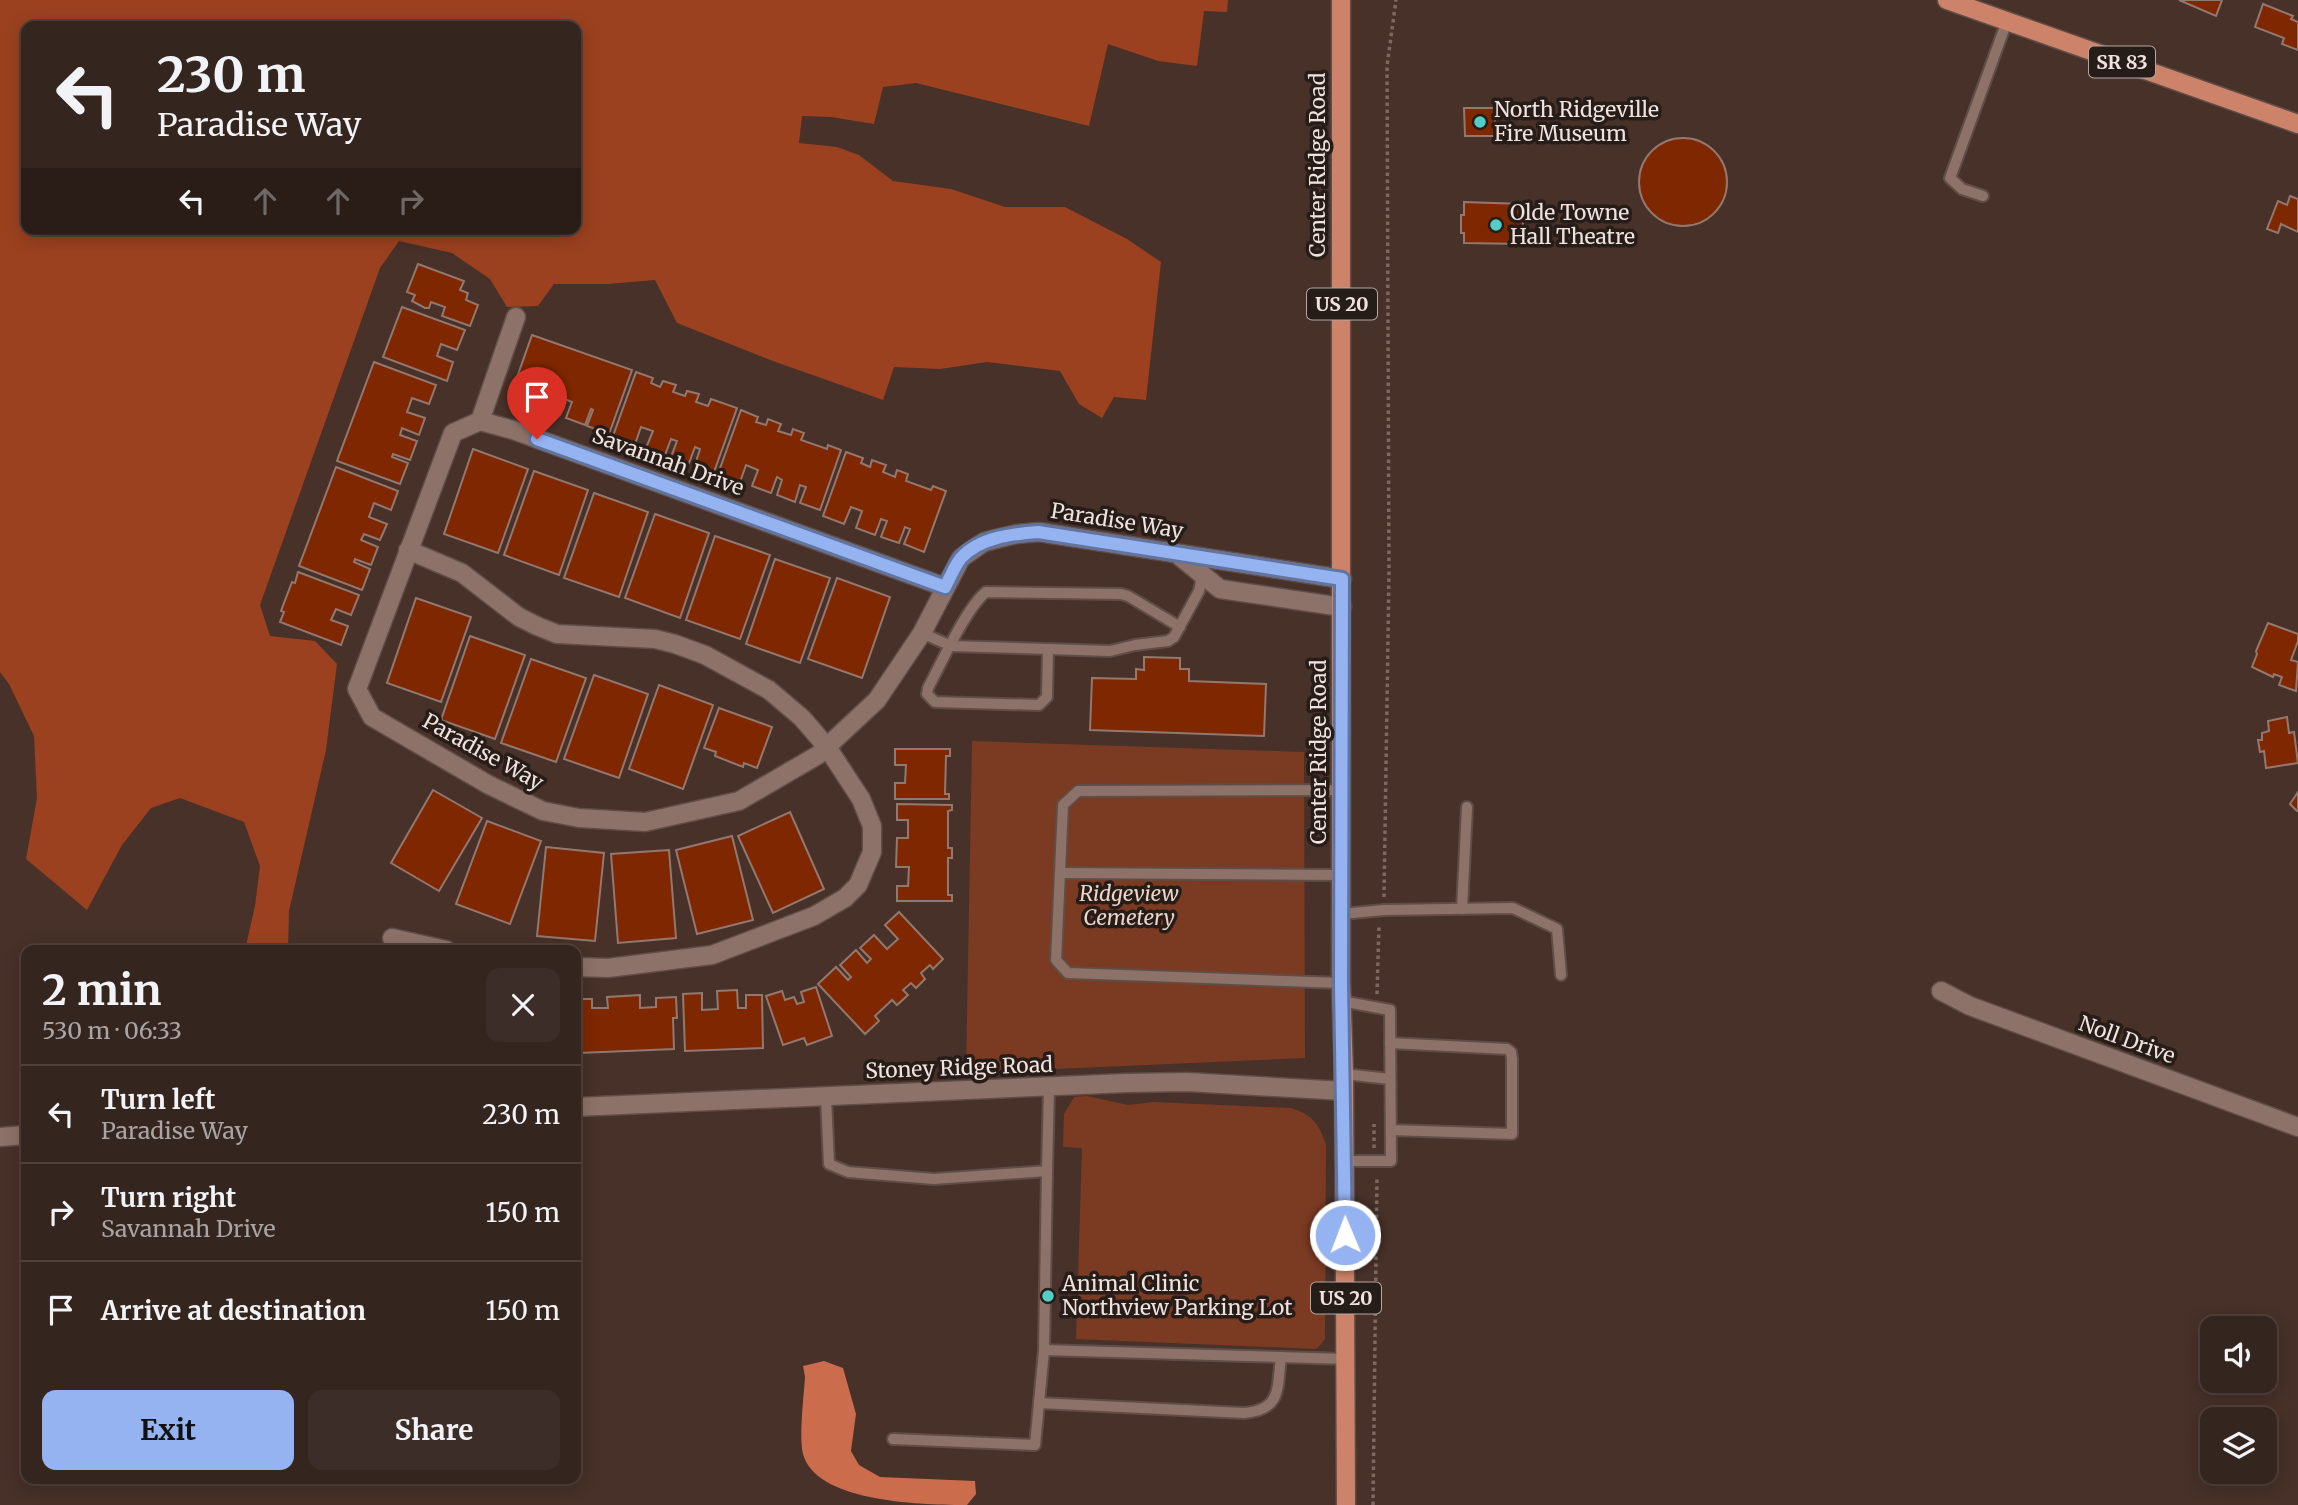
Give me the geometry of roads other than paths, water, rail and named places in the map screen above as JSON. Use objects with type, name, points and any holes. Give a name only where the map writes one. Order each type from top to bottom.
[{"type":"main road","name":"Center Ridge Road","points":[[1340,0],[1341,992],[1344,1082],[1346,1505]]},
{"type":"main road","name":"SR 83","points":[[1947,0],[2298,124]]},
{"type":"street","points":[[516,317],[480,421],[453,433],[408,550],[462,573],[519,617],[557,634],[655,639],[705,655],[769,690],[802,718],[827,747],[862,799],[872,826],[872,852],[858,885],[845,898],[814,916],[712,956],[608,968],[581,967]]},
{"type":"street","name":"Savannah Drive","points":[[480,421],[513,430],[945,587]]},
{"type":"street","name":"Paradise Way","points":[[408,550],[357,689],[372,717],[489,785],[543,811],[579,818],[645,822],[739,801],[818,755],[877,700],[922,633],[961,558],[984,542],[1038,532],[1178,554],[1204,566],[1342,579]]},
{"type":"street","points":[[1204,566],[1220,589],[1342,607]]},
{"type":"street","points":[[392,938],[424,945]]},
{"type":"street","name":"Noll Drive","points":[[1941,991],[1970,1006],[2298,1128]]},
{"type":"street","name":"Stoney Ridge Road","points":[[581,1107],[1187,1082],[1344,1082]]},
{"type":"street","points":[[0,1137],[21,1135]]},
{"type":"lane","points":[[1983,196],[1962,189],[1950,178],[2007,21]]},
{"type":"lane","points":[[922,633],[951,646],[1119,650],[1168,641],[1174,637],[1199,592],[1204,566]]},
{"type":"lane","points":[[1048,649],[1047,697],[1039,705],[935,702],[928,694],[928,688],[976,602],[986,592],[1121,594],[1180,627]]},
{"type":"lane","points":[[1341,790],[1078,791],[1063,805],[1056,960],[1068,974],[1341,992],[1377,1008],[1390,1010],[1391,1161],[1344,1161]]},
{"type":"lane","points":[[1462,909],[1467,807]]},
{"type":"lane","points":[[1060,873],[1342,875]]},
{"type":"lane","points":[[1342,914],[1384,910],[1513,908],[1557,929],[1561,975]]},
{"type":"lane","points":[[1390,1043],[1507,1049],[1511,1052],[1512,1135],[1391,1130]]},
{"type":"lane","points":[[1344,1082],[1390,1079]]},
{"type":"lane","points":[[893,1439],[1035,1445],[1044,1350],[1049,1088]]},
{"type":"lane","points":[[826,1097],[829,1164],[848,1172],[934,1179],[1047,1171]]},
{"type":"lane","points":[[1044,1350],[1346,1359]]},
{"type":"lane","points":[[1039,1403],[1260,1412],[1270,1405],[1276,1396],[1281,1357]]},
{"type":"place","name":"North Ridgeville Fire Museum","points":[[1480,122]]},
{"type":"place","name":"Olde Towne Hall Theatre","points":[[1496,225]]},
{"type":"place","name":"Animal Clinic Northview Parking Lot","points":[[1048,1296]]},
{"type":"park label","name":"Ridgeview Cemetery","points":[[1129,906]]}]
